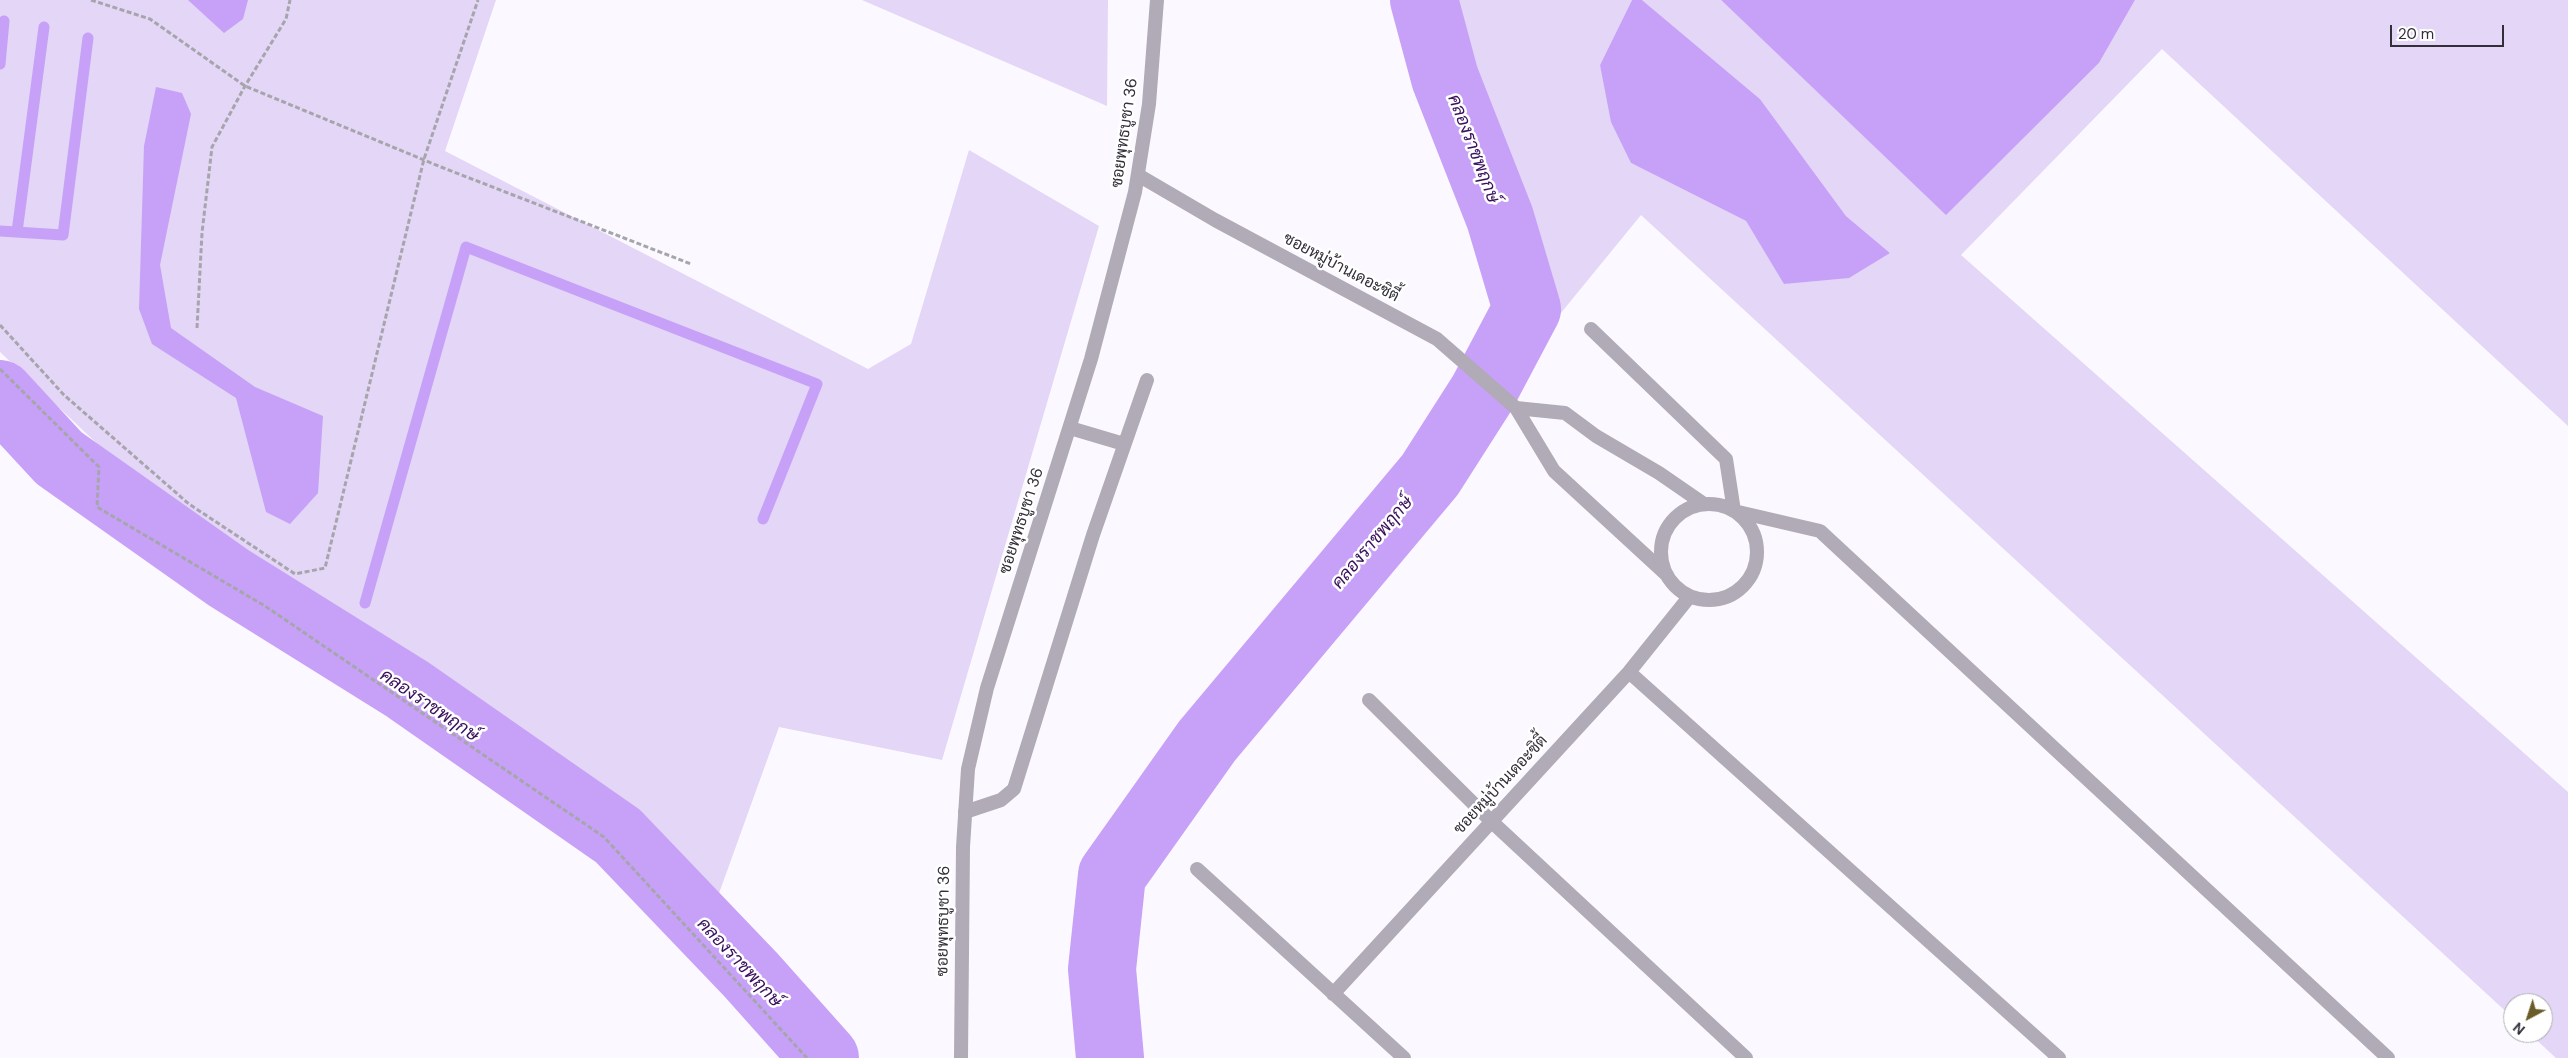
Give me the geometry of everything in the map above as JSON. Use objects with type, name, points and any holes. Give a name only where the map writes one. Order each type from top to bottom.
[{"type":"street","name":"ซอยพุทธบูชา 36","points":[[960,1058],[965,812],[968,769],[987,688],[1092,359],[1138,176],[1149,104],[1157,0]]},
{"type":"street","name":"ซอยหมู่บ้านเดอะซิตี้","points":[[1138,176],[1214,220],[1437,339],[1516,408],[1554,471],[1667,575],[1677,588],[1690,596],[1629,672],[1333,994]]},
{"type":"street","points":[[1591,329],[1726,459],[1734,511]]},
{"type":"street","points":[[965,812],[1002,800],[1014,789],[1093,535],[1147,380]]},
{"type":"street","points":[[1516,408],[1565,413],[1596,436],[1659,473],[1704,504]]},
{"type":"street","points":[[1070,428],[1124,444]]},
{"type":"street","points":[[1667,575],[1661,553],[1666,530],[1675,517],[1688,508],[1704,504],[1720,504],[1734,511],[1747,521],[1755,535],[1757,551],[1755,568],[1747,582],[1736,592],[1721,599],[1706,600],[1690,596]]},
{"type":"street","points":[[1734,511],[1820,531],[2388,1058]]},
{"type":"street","points":[[1629,672],[2058,1058]]},
{"type":"street","points":[[1369,700],[1491,821],[1746,1058]]},
{"type":"street","points":[[1197,869],[1404,1058]]},
{"type":"path","points":[[91,0],[150,19],[245,86],[424,159],[692,264]]},
{"type":"path","points":[[197,328],[202,233],[212,147],[245,86],[286,19],[290,0]]},
{"type":"path","points":[[0,325],[64,395],[189,504],[295,574],[326,568],[424,159],[478,0]]},
{"type":"path","points":[[0,369],[99,466],[97,507],[265,606],[604,837],[807,1058]]},
{"type":"shaded area","points":[[0,0],[496,0],[445,151],[868,369],[911,344],[969,150],[1099,226],[942,760],[779,727],[713,910],[352,625],[141,485],[0,352]]},
{"type":"shaded area","points":[[188,0],[248,0],[243,19],[224,33]]},
{"type":"shaded area","points":[[862,0],[1108,0],[1107,106]]},
{"type":"shaded area","points":[[1447,0],[1632,0],[1600,65],[1631,163],[1746,221],[1785,284],[1890,253],[1846,216],[1760,99],[1642,0],[1721,0],[1946,214],[2099,63],[2135,0],[2568,0],[2568,426],[2162,49],[1961,255],[2568,792],[2568,1058],[2556,1058],[2540,1043],[2553,1043],[2553,993],[2503,993],[2503,1009],[1641,215],[1520,363],[1497,307],[1470,98]]},
{"type":"shaded area","points":[[1632,0],[1642,0],[1760,99],[1846,216],[1890,253],[1849,278],[1784,284],[1746,221],[1631,163],[1611,122],[1600,65]]},
{"type":"shaded area","points":[[1721,0],[2135,0],[2099,63],[1946,215]]},
{"type":"shaded area","points":[[156,87],[182,93],[191,114],[160,265],[171,328],[255,387],[323,416],[318,493],[290,524],[266,512],[236,398],[152,344],[139,309],[144,146]]},
{"type":"waterway","name":"คลองราชพฤกษ์","points":[[1110,1058],[1102,969],[1112,875],[1207,741],[1430,475],[1483,392],[1527,309],[1500,218],[1445,78],[1424,0]]},
{"type":"waterway","points":[[0,64],[4,21]]},
{"type":"waterway","points":[[17,232],[44,27]]},
{"type":"waterway","points":[[0,231],[63,235],[88,38]]},
{"type":"waterway","points":[[365,603],[466,247],[817,384],[763,519]]},
{"type":"waterway","name":"คลองราชพฤกษ์","points":[[0,394],[59,458],[229,578],[407,689],[618,836],[751,975],[825,1058]]}]
